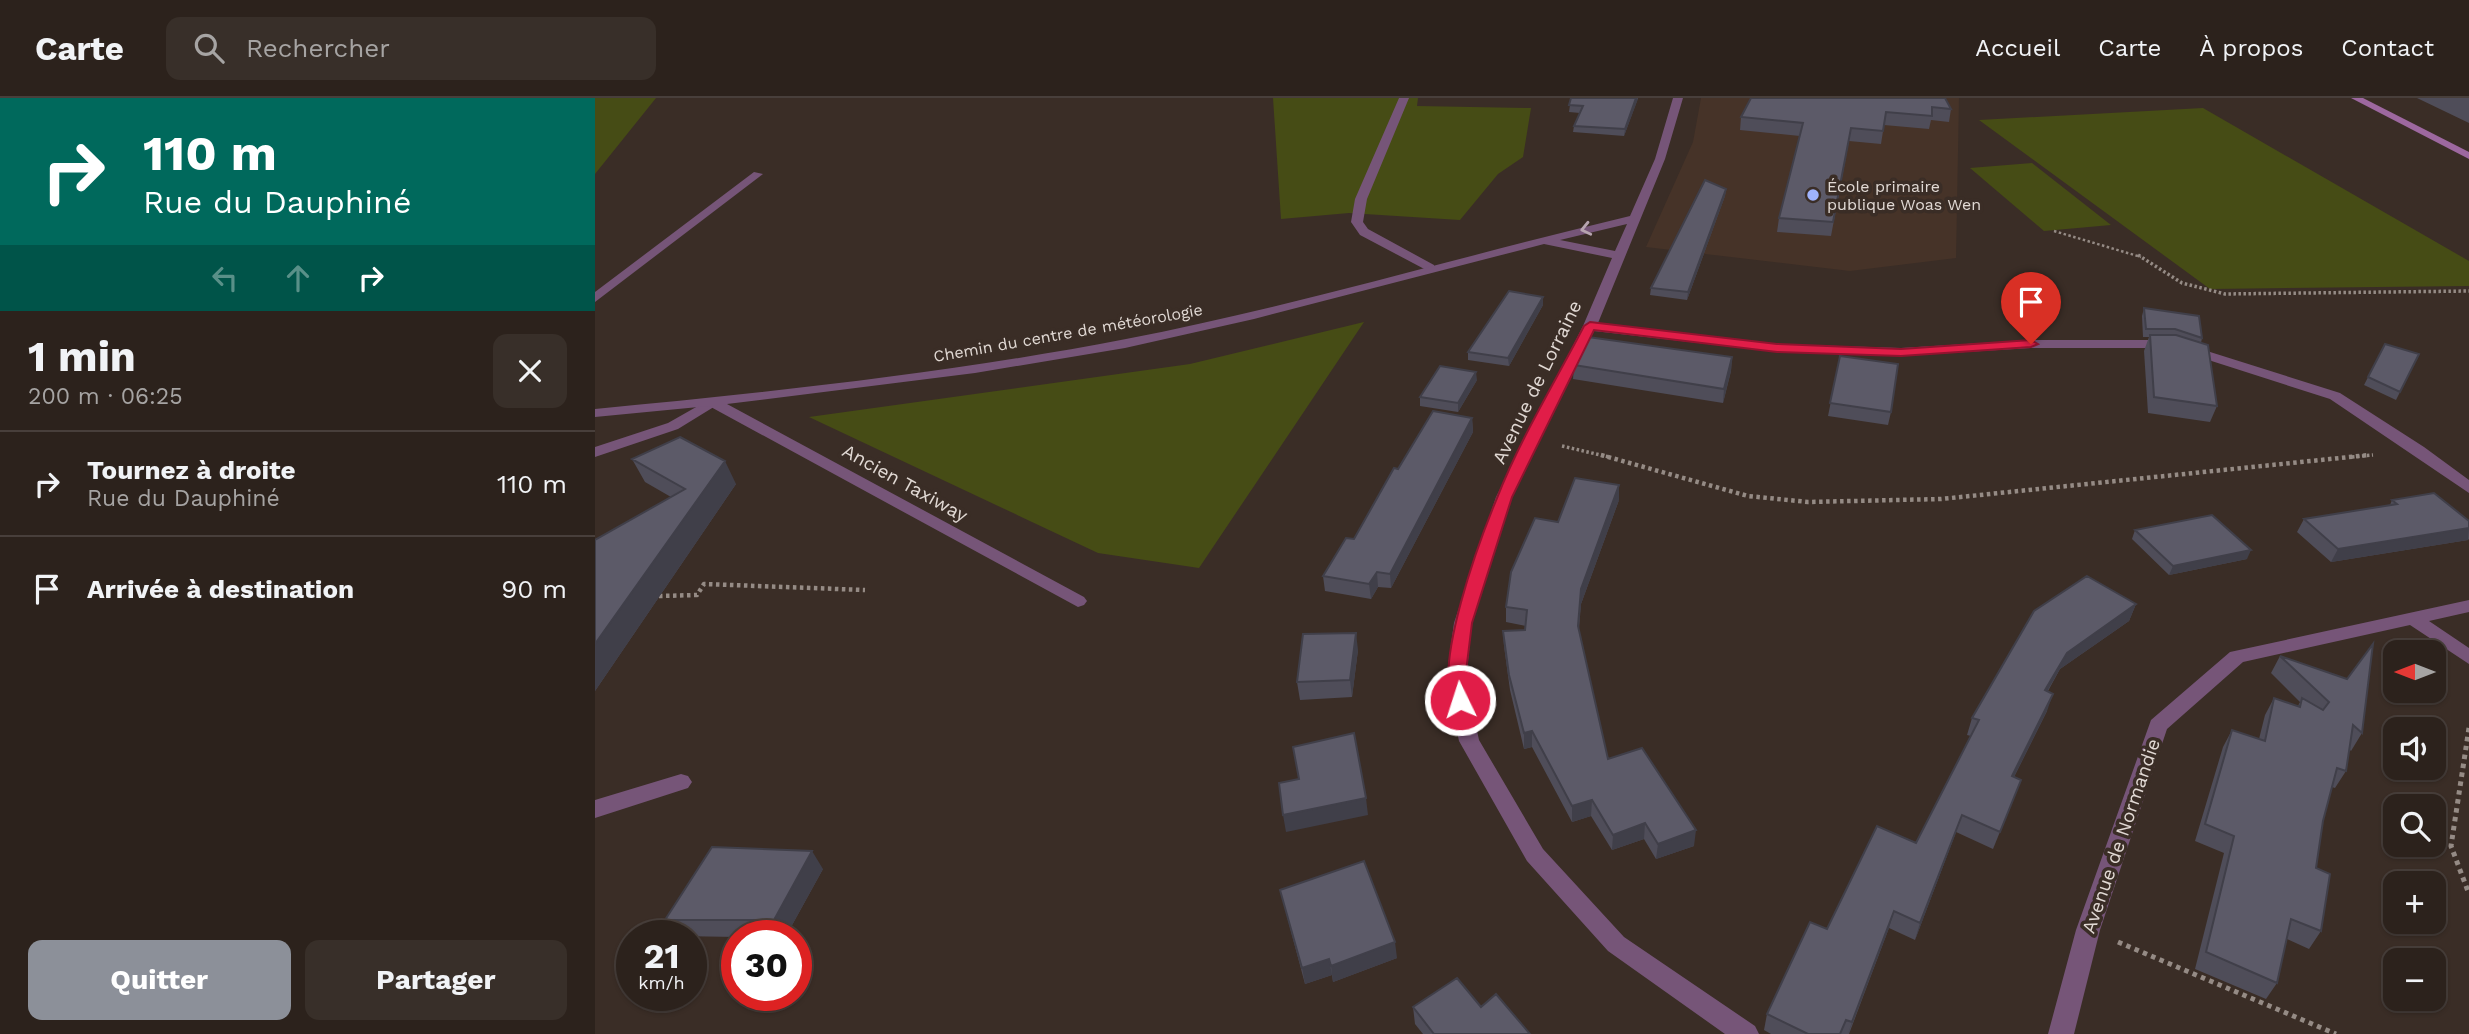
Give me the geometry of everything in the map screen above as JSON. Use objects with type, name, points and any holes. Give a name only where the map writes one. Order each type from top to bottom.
[{"type":"main road","points":[[2356,98],[2469,156]]},
{"type":"street","points":[[1404,98],[1361,199],[1357,222],[1364,232],[1430,268]]},
{"type":"street","name":"Avenue de Lorraine","points":[[1678,98],[1660,159],[1590,326],[1504,497],[1463,623],[1456,680],[1469,741],[1535,855],[1616,944],[1746,1034]]},
{"type":"street","points":[[595,298],[758,174]]},
{"type":"street","name":"Chemin du centre de météorologie","points":[[595,413],[712,402],[1002,365],[1200,328],[1539,240],[1633,219]]},
{"type":"street","points":[[1539,240],[1618,255]]},
{"type":"street","points":[[1590,326],[1777,348],[1901,352],[2031,344],[2172,344],[2335,396],[2418,450],[2469,488]]},
{"type":"street","points":[[596,451],[673,426],[712,402]]},
{"type":"street","name":"Ancien Taxiway","points":[[712,402],[1078,601]]},
{"type":"street","name":"Avenue de Normandie","points":[[2061,1034],[2088,930],[2158,725],[2237,657],[2469,606]]},
{"type":"street","points":[[2412,618],[2469,657]]},
{"type":"street","points":[[595,809],[681,782]]},
{"type":"path","points":[[2053,231],[2138,255],[2182,283],[2225,294],[2469,292]]},
{"type":"path","points":[[1534,440],[1650,467],[1748,496],[1808,502],[1941,499],[2418,450]]},
{"type":"path","points":[[659,596],[697,594],[704,584],[865,590]]},
{"type":"path","points":[[2469,728],[2451,846],[2469,894]]},
{"type":"path","points":[[2088,930],[2336,1034]]},
{"type":"shaded area","name":"École primaire publique Woas Wen","points":[[1701,98],[1959,98],[1956,258],[1850,271],[1646,247],[1693,142]]},
{"type":"green space","points":[[595,98],[656,98],[595,174]]},
{"type":"green space","points":[[1273,98],[1418,98],[1417,106],[1531,108],[1523,157],[1498,174],[1460,220],[1349,213],[1281,219]]},
{"type":"green space","points":[[2203,108],[2469,261],[2469,286],[2210,289],[1979,120]]},
{"type":"green space","points":[[2032,163],[2111,225],[2044,231],[1970,168]]},
{"type":"green space","points":[[1364,322],[1199,568],[1098,553],[809,417],[1190,364]]},
{"type":"building","points":[[1571,98],[1636,98],[1625,129],[1574,126],[1583,106],[1569,105]]},
{"type":"building","points":[[1751,98],[1945,98],[1951,109],[1932,107],[1932,116],[1886,112],[1883,131],[1851,128],[1833,222],[1779,218],[1803,123],[1741,117]]},
{"type":"building","points":[[1705,180],[1726,189],[1688,292],[1651,288]]},
{"type":"building","points":[[1509,291],[1543,297],[1508,358],[1468,352]]},
{"type":"building","points":[[2144,308],[2199,316],[2202,338],[2175,329],[2146,329]]},
{"type":"building","points":[[2150,335],[2176,335],[2208,345],[2217,406],[2154,397]]},
{"type":"building","points":[[1588,337],[1732,357],[1724,389],[1574,365]]},
{"type":"building","points":[[2385,344],[2419,354],[2400,392],[2368,377]]},
{"type":"building","points":[[1840,356],[1898,364],[1891,412],[1830,403]]},
{"type":"building","points":[[1440,366],[1476,372],[1458,403],[1420,397]]},
{"type":"building","points":[[1433,411],[1472,418],[1390,574],[1377,572],[1369,584],[1323,576],[1346,538],[1354,539],[1394,468],[1398,469]]},
{"type":"building","points":[[680,437],[725,461],[595,644],[595,540],[685,489],[632,459]]},
{"type":"building","points":[[1575,478],[1619,485],[1581,589],[1578,626],[1608,759],[1642,748],[1696,830],[1658,844],[1645,823],[1613,835],[1592,800],[1572,806],[1532,731],[1524,733],[1509,675],[1503,631],[1525,630],[1527,610],[1506,607],[1511,572],[1535,518],[1558,522]]},
{"type":"building","points":[[2434,493],[2469,521],[2469,528],[2338,549],[2304,519],[2397,504],[2392,500]]},
{"type":"building","points":[[2212,515],[2251,550],[2173,566],[2135,530]]},
{"type":"building","points":[[2087,576],[2136,604],[2067,653],[2045,690],[2053,694],[2012,776],[2021,780],[2000,832],[1962,815],[1920,923],[1894,911],[1852,1022],[1846,1020],[1840,1034],[1808,1034],[1767,1014],[1810,922],[1827,929],[1877,826],[1916,843],[1979,720],[1972,718],[2034,611]]},
{"type":"building","points":[[1356,633],[1350,680],[1297,682],[1303,634]]},
{"type":"building","points":[[2373,644],[2362,733],[2353,725],[2346,771],[2337,768],[2323,821],[2316,868],[2330,874],[2321,931],[2291,919],[2277,983],[2206,952],[2234,836],[2205,824],[2232,730],[2265,741],[2274,698],[2300,707],[2302,698],[2323,710],[2329,702],[2280,656],[2347,679]]},
{"type":"building","points":[[1354,733],[1366,798],[1283,815],[1279,783],[1299,779],[1293,747]]},
{"type":"building","points":[[712,847],[812,851],[774,920],[665,920]]},
{"type":"building","points":[[1364,861],[1395,942],[1331,966],[1329,959],[1302,968],[1280,890]]},
{"type":"building","points":[[1457,978],[1481,1007],[1496,994],[1530,1034],[1434,1034],[1413,1007]]},
{"type":"place","name":"École primaire publique Woas Wen","points":[[1813,195]]},
{"type":"route","points":[[1460,700],[1456,680],[1463,623],[1504,497],[1590,326],[1777,348],[1901,352],[2031,344]]}]
